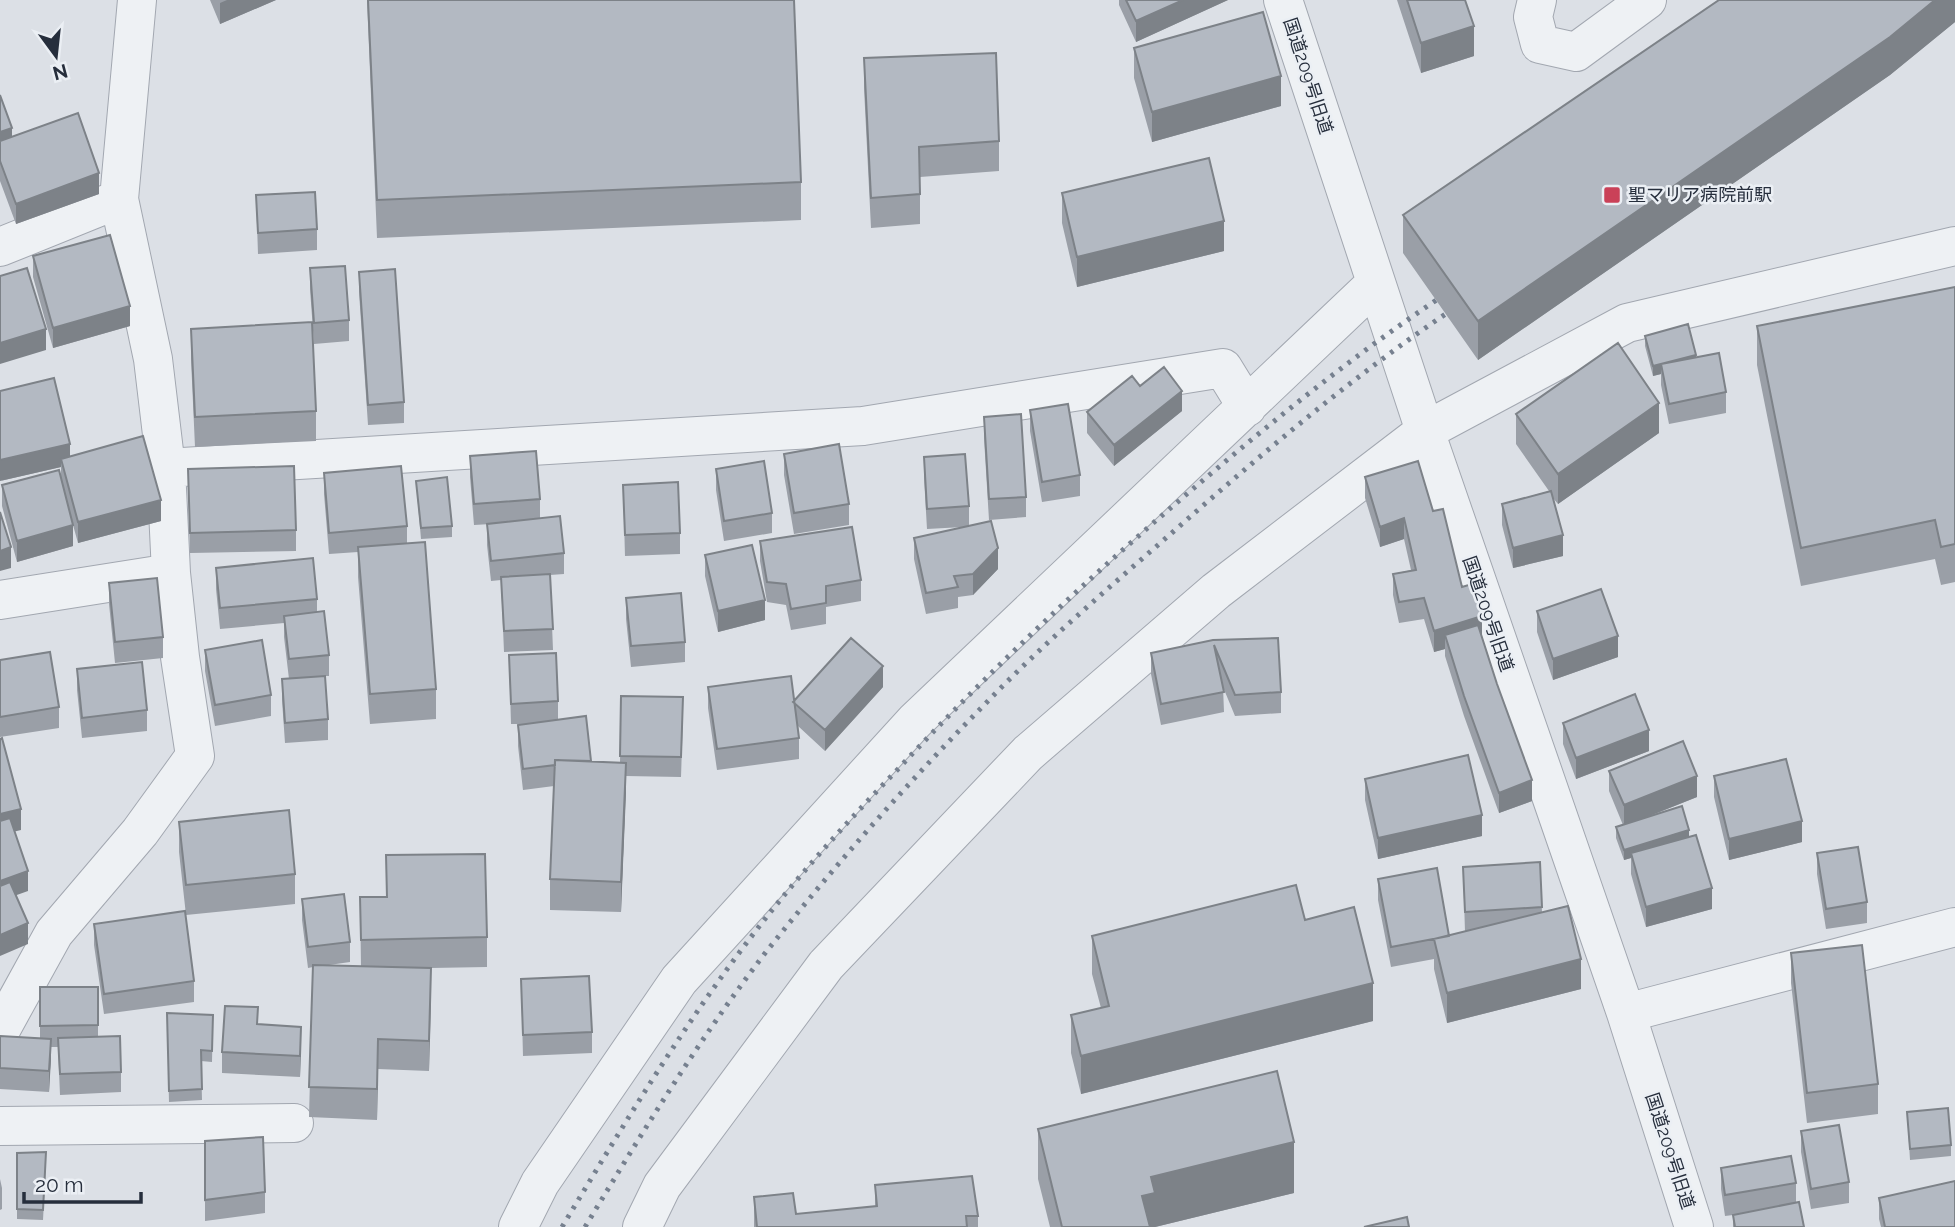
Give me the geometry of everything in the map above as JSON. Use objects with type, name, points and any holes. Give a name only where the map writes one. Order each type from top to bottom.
[{"type":"street","points":[[0,1031],[54,933],[140,832],[195,756],[171,573],[166,468],[153,359],[119,199],[137,0]]},
{"type":"street","name":"国道209号旧道","points":[[1283,0],[1425,431],[1626,1013],[1694,1227]]},
{"type":"street","points":[[1537,0],[1533,17],[1540,44],[1576,51],[1647,0]]},
{"type":"street","points":[[0,247],[119,199]]},
{"type":"street","points":[[642,1227],[662,1186],[826,965],[1028,753],[1216,591],[1425,431],[1626,323],[1955,246]]},
{"type":"street","points":[[518,1227],[540,1183],[679,980],[915,721],[1376,283]]},
{"type":"street","points":[[166,468],[863,426],[1223,368],[1247,407]]},
{"type":"street","points":[[0,600],[171,573]]},
{"type":"street","points":[[1626,1013],[1955,927]]},
{"type":"street","points":[[0,1126],[294,1123]]},
{"type":"building","points":[[368,0],[794,0],[801,182],[377,200]]},
{"type":"building","points":[[1126,0],[1183,0],[1136,21]]},
{"type":"building","points":[[1407,0],[1465,0],[1474,26],[1421,43]]},
{"type":"building","points":[[1719,0],[1935,0],[1890,37],[1478,321],[1403,215]]},
{"type":"building","points":[[1263,12],[1281,76],[1152,112],[1134,48]]},
{"type":"building","points":[[996,53],[999,141],[919,147],[920,194],[871,198],[864,58]]},
{"type":"building","points":[[0,95],[12,128],[0,132]]},
{"type":"building","points":[[78,113],[99,173],[16,204],[0,161],[0,141]]},
{"type":"building","points":[[1209,158],[1224,221],[1077,257],[1062,193]]},
{"type":"building","points":[[315,192],[317,229],[258,233],[256,195]]},
{"type":"building","points":[[110,235],[130,306],[53,328],[33,256]]},
{"type":"building","points":[[345,266],[349,320],[314,323],[310,268]]},
{"type":"building","points":[[27,268],[46,329],[0,343],[0,276]]},
{"type":"building","points":[[395,269],[404,402],[368,405],[359,272]]},
{"type":"building","points":[[1955,287],[1955,544],[1941,547],[1935,520],[1801,548],[1757,326]]},
{"type":"building","points":[[312,322],[316,411],[195,417],[191,329]]},
{"type":"building","points":[[1688,324],[1696,355],[1653,366],[1645,336]]},
{"type":"building","points":[[1618,343],[1659,403],[1558,474],[1516,414]]},
{"type":"building","points":[[1719,353],[1726,392],[1669,404],[1661,364]]},
{"type":"building","points":[[1164,367],[1182,391],[1114,445],[1087,412],[1132,376],[1140,386]]},
{"type":"building","points":[[54,378],[70,444],[0,460],[0,391]]},
{"type":"building","points":[[1068,404],[1080,475],[1042,482],[1030,410]]},
{"type":"building","points":[[1021,414],[1026,497],[989,499],[984,417]]},
{"type":"building","points":[[143,436],[161,500],[78,522],[61,459]]},
{"type":"building","points":[[839,444],[849,504],[794,513],[784,454]]},
{"type":"building","points":[[536,451],[540,499],[474,504],[470,456]]},
{"type":"building","points":[[965,454],[969,506],[927,509],[924,457]]},
{"type":"building","points":[[764,461],[772,513],[724,521],[716,469]]},
{"type":"building","points":[[1418,461],[1433,511],[1443,509],[1462,587],[1472,584],[1482,616],[1434,631],[1424,598],[1399,602],[1393,574],[1416,570],[1404,518],[1380,527],[1365,477]]},
{"type":"building","points":[[294,466],[296,530],[190,533],[188,469]]},
{"type":"building","points":[[401,466],[407,526],[329,533],[324,473]]},
{"type":"building","points":[[59,470],[73,525],[17,541],[2,485]]},
{"type":"building","points":[[447,477],[452,526],[421,528],[416,481]]},
{"type":"building","points":[[678,482],[680,533],[625,535],[623,485]]},
{"type":"building","points":[[1551,491],[1563,535],[1513,548],[1502,504]]},
{"type":"building","points":[[0,512],[11,547],[0,551]]},
{"type":"building","points":[[560,516],[564,553],[491,561],[487,524]]},
{"type":"building","points":[[991,521],[998,548],[973,574],[954,576],[958,587],[926,593],[914,538]]},
{"type":"building","points":[[852,527],[861,580],[826,586],[826,603],[791,609],[786,584],[767,582],[760,541]]},
{"type":"building","points":[[425,542],[436,689],[370,694],[358,547]]},
{"type":"building","points":[[752,545],[765,600],[718,611],[705,555]]},
{"type":"building","points":[[313,558],[317,599],[220,608],[216,568]]},
{"type":"building","points":[[550,574],[553,629],[504,631],[501,577]]},
{"type":"building","points":[[157,578],[163,637],[115,642],[109,583]]},
{"type":"building","points":[[1601,589],[1618,636],[1553,659],[1537,611]]},
{"type":"building","points":[[681,593],[685,642],[631,646],[626,598]]},
{"type":"building","points":[[324,611],[329,655],[289,659],[284,616]]},
{"type":"building","points":[[1478,625],[1532,780],[1499,793],[1445,635]]},
{"type":"building","points":[[851,638],[883,666],[825,730],[793,702]]},
{"type":"building","points":[[1278,638],[1281,692],[1235,695],[1214,645],[1224,692],[1161,704],[1151,653],[1213,640]]},
{"type":"building","points":[[262,640],[271,695],[215,705],[205,650]]},
{"type":"building","points":[[50,652],[59,707],[0,717],[0,660]]},
{"type":"building","points":[[556,653],[558,701],[511,704],[509,655]]},
{"type":"building","points":[[142,662],[147,710],[82,718],[77,669]]},
{"type":"building","points":[[325,676],[328,719],[285,723],[282,679]]},
{"type":"building","points":[[791,676],[799,738],[717,749],[708,687]]},
{"type":"building","points":[[1635,694],[1649,730],[1576,758],[1563,723]]},
{"type":"building","points":[[621,696],[683,697],[681,757],[620,756]]},
{"type":"building","points":[[586,716],[591,761],[555,760],[555,765],[523,769],[518,725]]},
{"type":"building","points":[[2,738],[21,809],[0,814],[0,739]]},
{"type":"building","points":[[1683,741],[1697,776],[1624,805],[1609,771]]},
{"type":"building","points":[[1468,755],[1482,815],[1378,838],[1365,779]]},
{"type":"building","points":[[1786,759],[1802,821],[1729,839],[1714,776]]},
{"type":"building","points":[[555,760],[626,763],[621,882],[550,879]]},
{"type":"building","points":[[1682,806],[1689,830],[1624,850],[1616,827]]},
{"type":"building","points":[[289,810],[295,874],[186,885],[179,822]]},
{"type":"building","points":[[10,818],[28,871],[0,881],[0,821]]},
{"type":"building","points":[[1696,835],[1712,888],[1646,907],[1631,853]]},
{"type":"building","points":[[1858,847],[1867,902],[1826,909],[1817,853]]},
{"type":"building","points":[[485,854],[487,937],[361,940],[360,897],[387,897],[386,855]]},
{"type":"building","points":[[1540,862],[1542,907],[1465,912],[1463,867]]},
{"type":"building","points":[[1437,868],[1449,936],[1391,947],[1378,879]]},
{"type":"building","points":[[10,882],[28,923],[0,935],[0,886]]},
{"type":"building","points":[[1296,885],[1305,920],[1354,907],[1373,983],[1081,1056],[1071,1015],[1109,1006],[1092,936]]},
{"type":"building","points":[[344,894],[350,942],[308,947],[302,899]]},
{"type":"building","points":[[1568,906],[1581,959],[1447,993],[1434,939]]},
{"type":"building","points":[[185,911],[194,981],[104,994],[94,924]]},
{"type":"building","points":[[1862,945],[1878,1084],[1807,1093],[1791,953]]},
{"type":"building","points":[[313,965],[431,968],[429,1041],[378,1039],[377,1089],[309,1087]]},
{"type":"building","points":[[589,976],[592,1032],[523,1035],[521,979]]},
{"type":"building","points":[[40,987],[98,987],[98,1025],[40,1026]]},
{"type":"building","points":[[225,1006],[258,1007],[257,1024],[301,1027],[300,1056],[222,1052]]},
{"type":"building","points":[[167,1013],[213,1015],[212,1051],[201,1050],[202,1089],[169,1091]]},
{"type":"building","points":[[0,1036],[51,1039],[49,1071],[0,1068]]},
{"type":"building","points":[[120,1036],[121,1072],[60,1074],[58,1038]]},
{"type":"building","points":[[1277,1071],[1294,1142],[1151,1177],[1155,1193],[1142,1196],[1150,1227],[1062,1227],[1038,1129]]},
{"type":"building","points":[[1948,1108],[1951,1145],[1910,1149],[1907,1112]]},
{"type":"building","points":[[1839,1125],[1849,1182],[1811,1189],[1801,1131]]},
{"type":"building","points":[[263,1137],[265,1192],[205,1200],[205,1141]]},
{"type":"building","points":[[46,1152],[43,1210],[17,1209],[17,1153]]},
{"type":"building","points":[[1791,1156],[1796,1183],[1725,1195],[1721,1168]]},
{"type":"building","points":[[972,1176],[978,1216],[966,1216],[967,1227],[757,1227],[754,1197],[793,1193],[796,1214],[877,1206],[875,1185]]},
{"type":"building","points":[[1955,1181],[1955,1227],[1885,1227],[1879,1198]]},
{"type":"building","points":[[1799,1202],[1804,1227],[1735,1227],[1733,1215]]},
{"type":"building","points":[[1407,1217],[1409,1227],[1364,1227]]},
{"type":"railway","points":[[562,1227],[674,1046],[748,941],[821,852],[930,735],[1058,609],[1195,487],[1339,370],[1453,289]]},
{"type":"railway","points":[[585,1227],[694,1052],[741,985],[819,887],[930,761],[1056,635],[1243,471],[1386,356],[1462,303]]},
{"type":"place","name":"聖マリア病院前駅","points":[[1612,195]]}]
